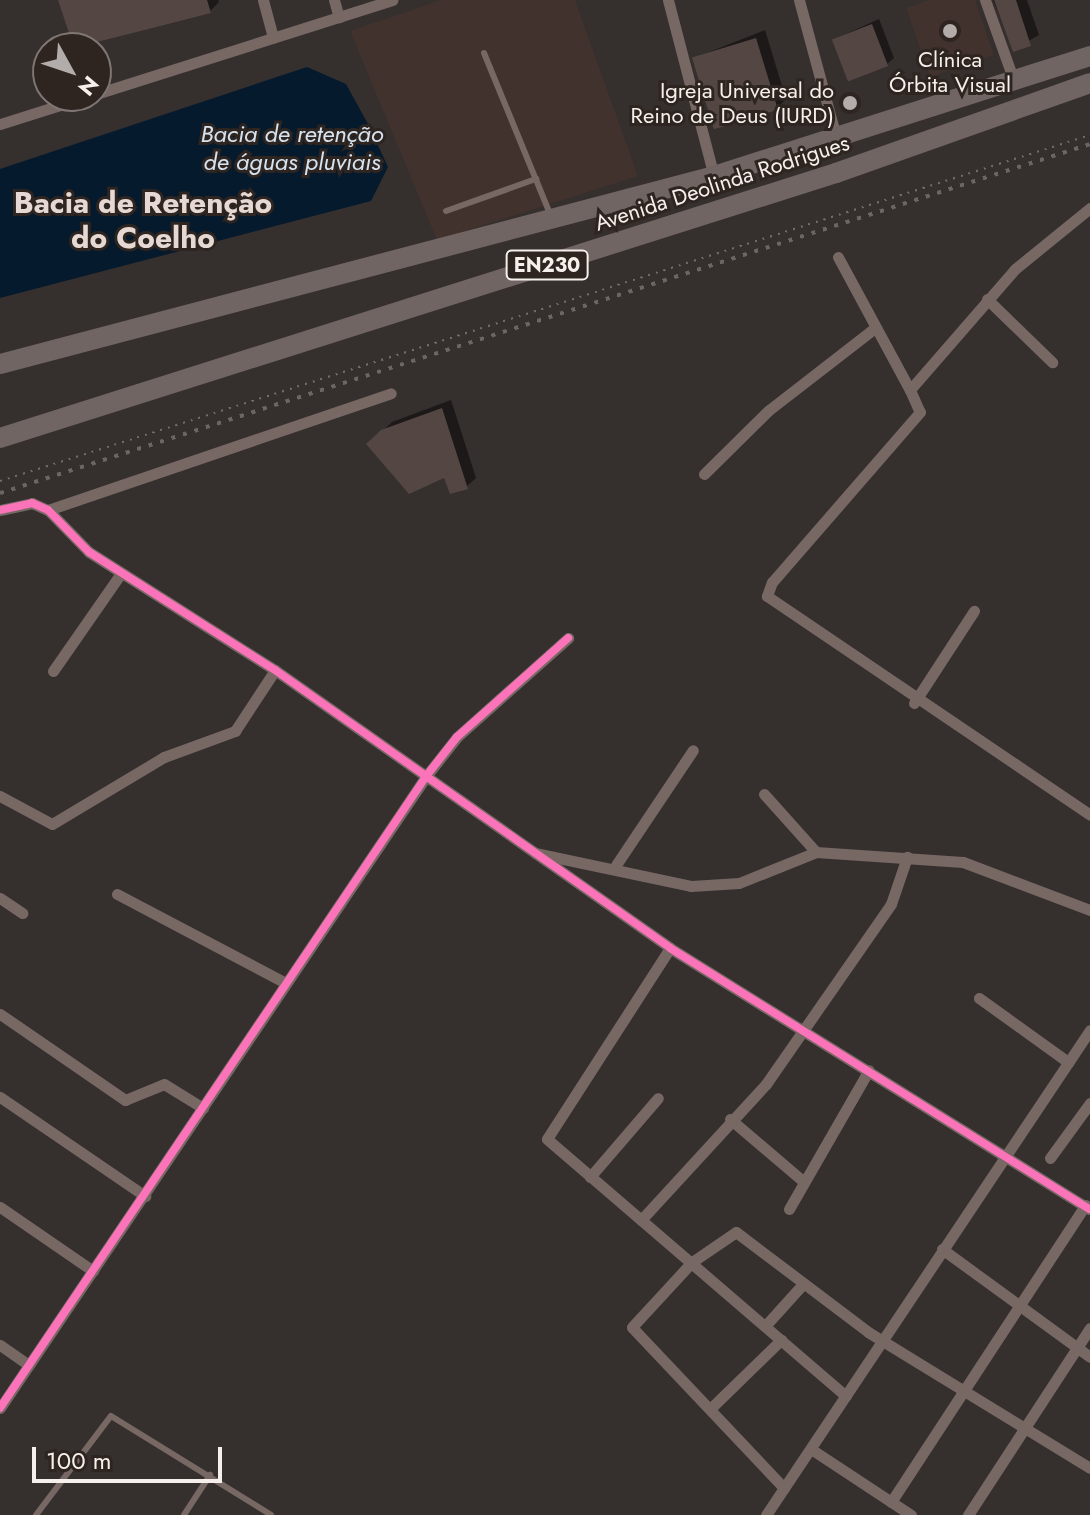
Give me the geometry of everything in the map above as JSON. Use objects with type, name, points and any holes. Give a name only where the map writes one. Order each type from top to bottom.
[{"type":"highway","name":"Avenida Deolinda Rodrigues","points":[[0,364],[714,176],[837,141],[1090,56]]},
{"type":"highway","name":"Avenida Deolinda Rodrigues","points":[[0,438],[836,173],[1090,83]]},
{"type":"street","points":[[263,0],[273,38]]},
{"type":"street","points":[[334,0],[339,17]]},
{"type":"street","points":[[112,89],[392,0]]},
{"type":"street","points":[[668,0],[714,176]]},
{"type":"street","points":[[799,0],[837,141]]},
{"type":"street","points":[[985,0],[1014,81]]},
{"type":"street","points":[[0,124],[38,112]]},
{"type":"street","points":[[910,390],[987,299],[1088,214]]},
{"type":"street","points":[[838,257],[872,330],[910,390],[920,412],[772,582],[767,596],[914,703],[1090,815]]},
{"type":"street","points":[[987,299],[1052,362]]},
{"type":"street","points":[[704,474],[769,410],[872,330]]},
{"type":"street","points":[[48,510],[391,393]]},
{"type":"street","points":[[0,510],[32,503],[48,510],[121,573],[275,670],[670,948],[1087,1207],[1018,1303],[891,1502]]},
{"type":"street","points":[[53,671],[121,573]]},
{"type":"street","points":[[914,703],[974,611]]},
{"type":"street","points":[[0,1408],[427,775],[457,737],[568,638]]},
{"type":"street","points":[[0,796],[52,824],[164,757],[235,731],[275,670]]},
{"type":"street","points":[[616,865],[693,750]]},
{"type":"street","points":[[764,794],[816,852]]},
{"type":"street","points":[[533,853],[616,865],[678,885],[726,885],[816,852],[907,857],[987,867],[1090,910]]},
{"type":"street","points":[[641,1220],[730,1119],[766,1084],[800,1027],[891,904],[907,857]]},
{"type":"street","points":[[117,894],[286,983]]},
{"type":"street","points":[[0,898],[22,913]]},
{"type":"street","points":[[670,948],[549,1133],[551,1146],[692,1262],[846,1396]]},
{"type":"street","points":[[979,998],[1068,1062]]},
{"type":"street","points":[[0,1014],[125,1100],[164,1084],[203,1108]]},
{"type":"street","points":[[766,1515],[1090,1030]]},
{"type":"street","points":[[789,1209],[869,1070]]},
{"type":"street","points":[[0,1097],[145,1196]]},
{"type":"street","points":[[590,1177],[658,1098]]},
{"type":"street","points":[[1050,1158],[1090,1103]]},
{"type":"street","points":[[730,1119],[804,1182]]},
{"type":"street","points":[[0,1207],[93,1271]]},
{"type":"street","points":[[784,1488],[632,1327],[692,1262],[739,1232],[803,1284],[882,1340],[1026,1424],[1090,1468]]},
{"type":"street","points":[[942,1249],[1090,1357]]},
{"type":"street","points":[[765,1326],[803,1284]]},
{"type":"street","points":[[968,1515],[1090,1328]]},
{"type":"street","points":[[711,1408],[781,1340]]},
{"type":"street","points":[[0,1345],[29,1365]]},
{"type":"street","points":[[811,1449],[911,1515]]},
{"type":"lane","points":[[484,53],[552,217]]},
{"type":"lane","points":[[446,211],[536,179]]},
{"type":"lane","points":[[36,1515],[111,1416],[271,1515]]},
{"type":"lane","points":[[184,1515],[210,1475]]},
{"type":"path","points":[[0,481],[1090,135]]},
{"type":"shaded area","points":[[441,0],[575,0],[638,176],[437,240],[350,31]]},
{"type":"shaded area","name":"Clínica Órbita Visual","points":[[929,0],[975,0],[994,55],[930,77],[906,8]]},
{"type":"water","name":"Bacia de retenção de águas pluviais","points":[[307,67],[346,84],[368,124],[388,167],[371,201],[0,298],[0,169]]},
{"type":"building","points":[[58,0],[207,0],[211,13],[112,38],[112,32],[69,32]]},
{"type":"building","points":[[994,0],[1016,0],[1031,46],[1013,52]]},
{"type":"building","points":[[872,24],[888,66],[848,81],[832,39]]},
{"type":"building","points":[[756,38],[778,110],[714,129],[692,58]]},
{"type":"building","points":[[442,408],[468,489],[450,494],[444,478],[409,494],[366,444],[381,430]]},
{"type":"railway","points":[[0,493],[1090,144]]},
{"type":"cycle path","points":[[0,510],[32,503],[48,510],[89,552],[275,670],[670,948],[1090,1209]]},
{"type":"cycle path","points":[[0,1408],[427,775],[457,737],[568,638]]},
{"type":"place","name":"Clínica Órbita Visual","points":[[950,31]]},
{"type":"place","name":"Igreja Universal do Reino de Deus (IURD)","points":[[850,103]]},
{"type":"district","name":"Bacia de Retenção do Coelho","points":[[143,220]]}]
